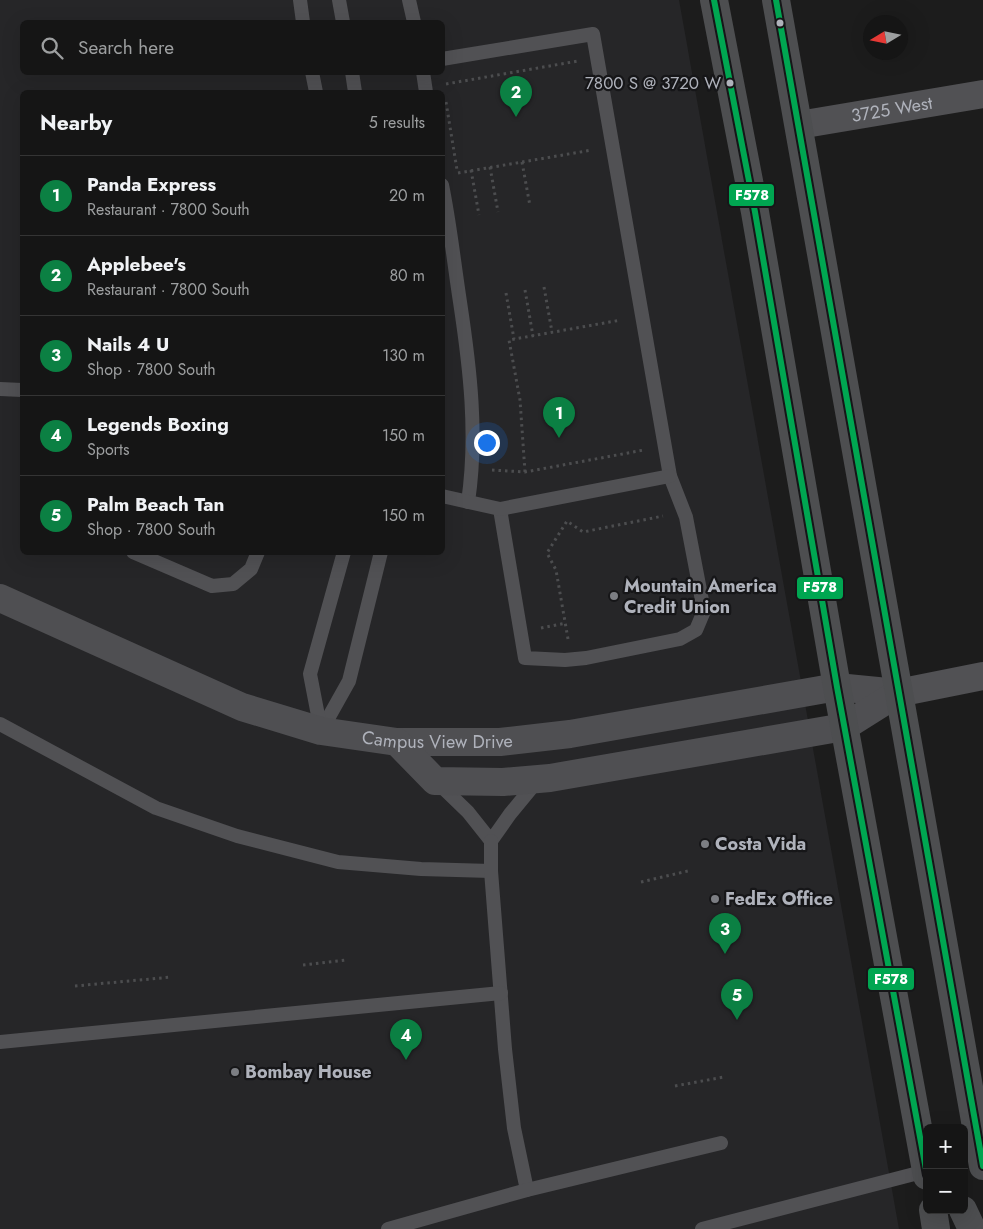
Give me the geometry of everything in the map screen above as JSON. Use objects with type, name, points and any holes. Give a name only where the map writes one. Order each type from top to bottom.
[{"type":"main road","points":[[714,0],[755,212],[844,727],[925,1169]]},
{"type":"main road","points":[[776,0],[898,693],[974,1071],[983,1166]]},
{"type":"main road","points":[[934,1214],[936,1229]]},
{"type":"main road","points":[[965,1214],[972,1229]]},
{"type":"street","name":"3725 West","points":[[799,125],[983,94]]},
{"type":"street","name":"Campus View Drive","points":[[0,598],[242,707],[321,731],[397,742],[500,742],[570,734],[837,687],[898,693]]},
{"type":"street","points":[[397,742],[435,781],[503,782],[539,779],[844,727],[898,693],[983,676]]},
{"type":"lane","points":[[300,0],[304,20]]},
{"type":"lane","points":[[339,0],[343,20]]},
{"type":"lane","points":[[409,0],[414,20]]},
{"type":"lane","points":[[445,59],[593,34],[670,476],[686,517],[704,611],[696,630],[680,639],[586,658],[565,660],[525,658],[500,509]]},
{"type":"lane","points":[[313,75],[316,90]]},
{"type":"lane","points":[[352,75],[355,90]]},
{"type":"lane","points":[[423,75],[426,90]]},
{"type":"lane","points":[[445,224],[448,263],[467,351],[473,417],[472,470],[468,502]]},
{"type":"lane","points":[[0,389],[20,390]]},
{"type":"lane","points":[[445,497],[500,509],[670,476]]},
{"type":"lane","points":[[141,555],[212,586],[232,584],[251,569],[257,555]]},
{"type":"lane","points":[[321,731],[310,674],[343,555]]},
{"type":"lane","points":[[321,731],[349,681],[380,555]]},
{"type":"lane","points":[[0,724],[156,808],[237,836],[338,862],[421,869],[491,871]]},
{"type":"lane","points":[[527,1190],[514,1128],[491,871],[491,841],[510,814],[539,779]]},
{"type":"lane","points":[[435,781],[468,812],[491,841]]},
{"type":"lane","points":[[0,1042],[501,993]]},
{"type":"lane","points":[[388,1229],[527,1190],[721,1143]]},
{"type":"lane","points":[[702,1229],[923,1174]]},
{"type":"path","points":[[442,84],[580,61]]},
{"type":"path","points":[[445,101],[456,173],[597,149]]},
{"type":"path","points":[[522,162],[530,206]]},
{"type":"path","points":[[490,167],[498,212]]},
{"type":"path","points":[[471,170],[479,215]]},
{"type":"path","points":[[544,287],[552,332]]},
{"type":"path","points":[[525,290],[533,336]]},
{"type":"path","points":[[506,293],[514,339]]},
{"type":"path","points":[[525,472],[520,400],[509,340],[624,320]]},
{"type":"path","points":[[472,470],[525,472],[647,450]]},
{"type":"path","points":[[569,642],[556,570],[547,553],[566,521],[583,532],[647,519]]},
{"type":"path","points":[[641,882],[688,871]]},
{"type":"path","points":[[303,964],[347,960]]},
{"type":"path","points":[[75,986],[172,977]]},
{"type":"path","points":[[675,1086],[724,1076]]},
{"type":"shaded area","points":[[0,0],[679,0],[899,1229],[0,1229]]},
{"type":"transit line","name":"F578","points":[[714,0],[755,212],[837,687],[926,1169]]},
{"type":"transit line","name":"F578","points":[[776,0],[983,1166]]},
{"type":"place","name":"7800 S @ 3720 W","points":[[730,83]]},
{"type":"place","name":"Applebee's","points":[[516,117]]},
{"type":"place","name":"Panda Express","points":[[559,438]]},
{"type":"place","name":"Mountain America Credit Union","points":[[614,596]]},
{"type":"place","name":"Costa Vida","points":[[705,844]]},
{"type":"place","name":"FedEx Office","points":[[715,899]]},
{"type":"place","name":"Nails 4 U","points":[[725,954]]},
{"type":"place","name":"Palm Beach Tan","points":[[737,1020]]},
{"type":"place","name":"Legends Boxing","points":[[406,1060]]},
{"type":"place","name":"Bombay House","points":[[235,1072]]}]
